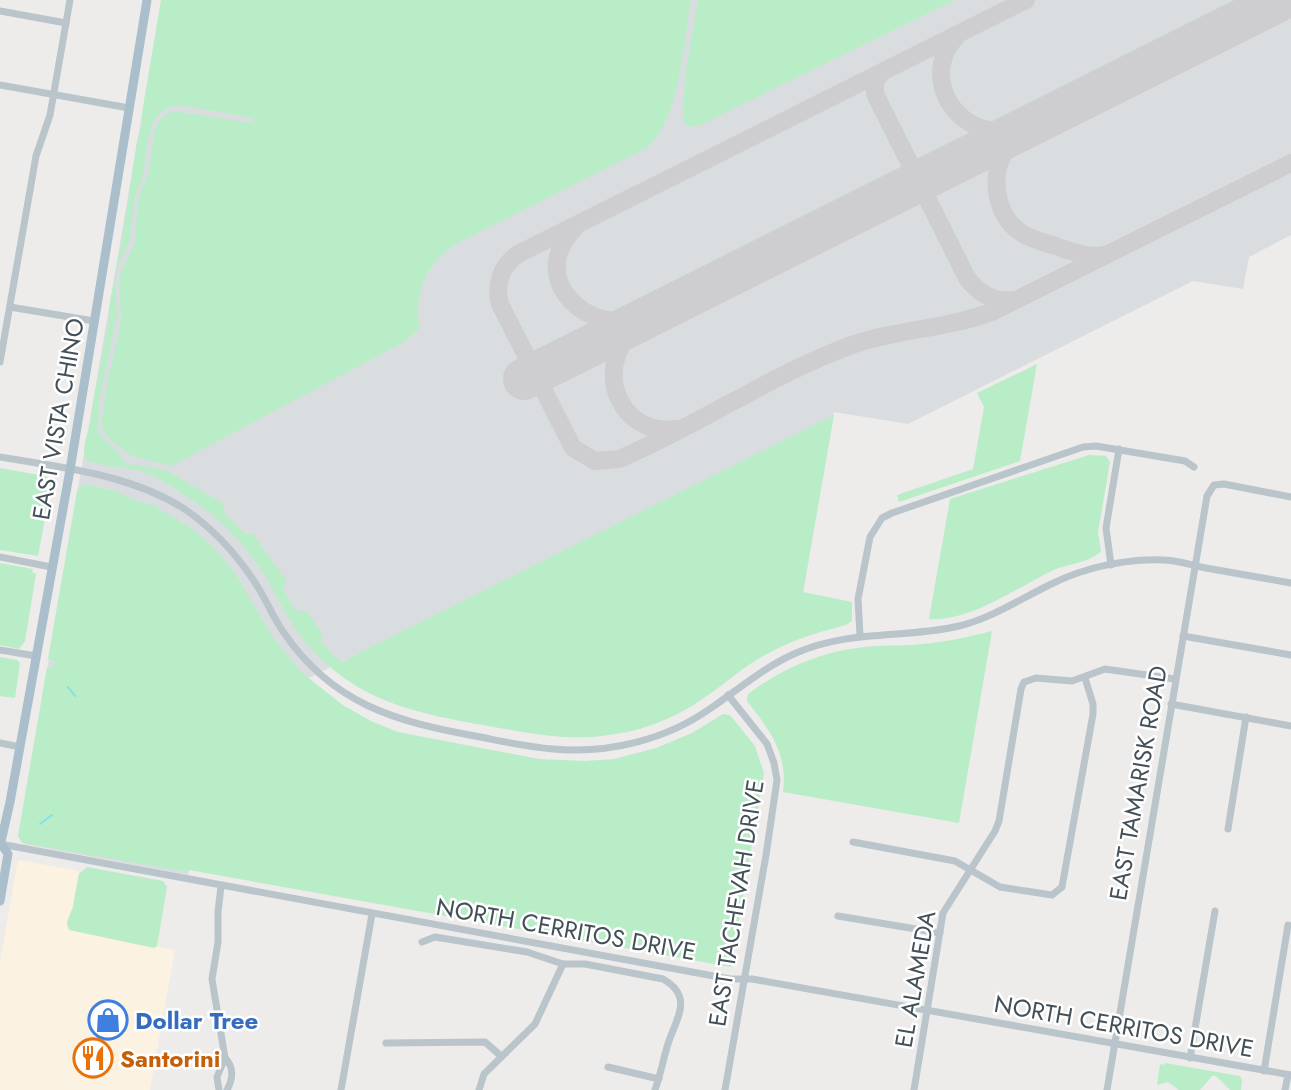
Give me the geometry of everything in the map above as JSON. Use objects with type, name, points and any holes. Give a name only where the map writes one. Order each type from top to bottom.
[{"type":"main road","name":"EAST VISTA CHINO","points":[[0,901],[8,854],[1,845],[70,470],[148,0]]},
{"type":"street","points":[[1,363],[36,156],[50,116],[70,0]]},
{"type":"street","points":[[0,11],[66,23]]},
{"type":"street","points":[[0,85],[130,108]]},
{"type":"street","points":[[10,307],[94,321]]},
{"type":"street","points":[[860,636],[858,599],[870,537],[882,518],[891,513],[1083,447],[1119,449],[1185,461],[1194,467]]},
{"type":"street","points":[[1111,565],[1105,528],[1119,449]]},
{"type":"street","points":[[0,457],[118,479],[150,491],[199,520],[237,557],[281,629],[306,661],[345,694],[370,708],[425,727],[537,747],[595,749],[626,744],[670,731],[696,718],[757,673],[792,655],[816,646],[860,636],[922,632],[967,624],[1005,610],[1075,574],[1111,565],[1163,560],[1291,583]]},
{"type":"street","name":"EAST TAMARISK ROAD","points":[[1107,1090],[1207,496],[1213,485],[1224,484],[1291,497]]},
{"type":"street","points":[[0,557],[51,567]]},
{"type":"street","points":[[1183,636],[1291,655]]},
{"type":"street","points":[[0,650],[36,656]]},
{"type":"street","points":[[853,842],[955,861],[1000,887],[1052,895],[1059,892],[1093,714],[1093,704],[1085,678],[1105,669],[1175,679]]},
{"type":"street","name":"EL ALAMEDA","points":[[914,1090],[946,906],[971,870],[999,821],[1021,689],[1024,682],[1036,678],[1072,681],[1085,678]]},
{"type":"street","name":"EAST TACHEVAH DRIVE","points":[[725,1090],[777,780],[766,744],[728,695]]},
{"type":"street","points":[[1171,704],[1291,726]]},
{"type":"street","points":[[1228,829],[1246,717]]},
{"type":"street","points":[[0,743],[20,747]]},
{"type":"street","name":"NORTH CERRITOS DRIVE","points":[[1,845],[685,970],[928,1010],[1289,1075]]},
{"type":"street","points":[[221,886],[218,944],[212,979],[225,1058],[232,1071],[227,1090]]},
{"type":"street","points":[[1190,1058],[1215,911]]},
{"type":"street","points":[[341,1090],[372,914]]},
{"type":"street","points":[[838,916],[940,933]]},
{"type":"street","points":[[1264,1070],[1288,925]]},
{"type":"street","points":[[422,942],[435,937],[527,953],[563,964],[585,964],[663,979],[673,985],[681,1001],[680,1017],[667,1045],[655,1090]]},
{"type":"street","points":[[479,1090],[484,1074],[536,1024],[563,964]]},
{"type":"street","points":[[673,985],[685,970]]},
{"type":"street","points":[[386,1043],[485,1042],[502,1056]]},
{"type":"street","points":[[219,1090],[217,1077],[225,1058]]},
{"type":"street","points":[[608,1067],[659,1079]]},
{"type":"street","points":[[1285,1090],[1289,1075]]},
{"type":"shaded area","points":[[487,0],[1291,0],[1291,235],[1249,257],[1243,289],[1193,281],[908,424],[834,412],[803,593],[565,550],[263,701],[220,694],[188,875],[24,844],[24,838],[19,834],[145,97]]},
{"type":"shaded area","points":[[18,860],[79,871],[72,908],[66,923],[68,929],[175,950],[150,1090],[0,1090],[0,962]]},
{"type":"green space","points":[[161,0],[691,0],[674,98],[659,133],[648,147],[456,244],[437,260],[424,280],[418,303],[420,328],[404,342],[171,466],[132,456],[107,437],[101,424],[121,317],[121,272],[135,242],[138,199],[149,171],[154,131],[160,119],[173,111],[252,123],[254,118],[178,105],[164,110],[154,120],[148,140],[144,172],[134,200],[130,240],[119,263],[115,280],[117,316],[99,402],[98,433],[118,452],[127,466],[130,464],[166,470],[224,504],[225,514],[245,534],[253,534],[286,580],[283,589],[295,610],[307,612],[322,633],[321,643],[341,662],[834,415],[803,592],[852,602],[852,621],[779,648],[752,663],[689,708],[666,720],[628,732],[585,737],[554,736],[441,717],[392,703],[369,693],[326,664],[295,628],[249,553],[227,528],[203,508],[144,472],[86,460],[85,442],[109,319],[110,303]]},
{"type":"green space","points":[[698,0],[955,0],[700,125],[690,127],[683,123],[685,75]]},
{"type":"green space","points":[[1037,364],[1020,461],[899,502],[897,495],[973,469],[984,407],[977,393]]},
{"type":"green space","points":[[1089,455],[1106,456],[1110,462],[1098,532],[1101,551],[1086,560],[1056,569],[978,609],[961,615],[929,619],[950,499]]},
{"type":"green space","points":[[0,468],[45,476],[52,481],[38,556],[0,550]]},
{"type":"green space","points":[[84,484],[116,491],[153,505],[193,529],[215,549],[235,573],[274,639],[301,672],[344,706],[398,732],[539,759],[585,761],[614,759],[656,748],[692,733],[723,714],[730,715],[755,746],[764,773],[731,967],[189,870],[188,872],[22,843],[18,836],[47,667],[53,668],[55,661],[48,659],[77,491]]},
{"type":"green space","points":[[0,563],[33,569],[32,572],[36,574],[25,641],[19,649],[0,645]]},
{"type":"green space","points":[[992,631],[959,823],[783,792],[780,754],[770,733],[747,701],[748,694],[786,670],[813,658],[842,650],[932,643]]},
{"type":"green space","points":[[0,657],[20,663],[15,698],[0,696]]},
{"type":"green space","points":[[87,867],[163,881],[167,887],[157,946],[154,948],[69,930],[67,922],[73,907],[79,874]]},
{"type":"green space","points":[[1160,1064],[1240,1076],[1241,1090],[1230,1090],[1216,1076],[1212,1076],[1200,1090],[1179,1090],[1168,1082],[1157,1085]]},
{"type":"waterway","points":[[68,687],[75,696]]},
{"type":"waterway","points":[[40,824],[52,815]]},
{"type":"taxiway","points":[[1026,0],[512,259],[499,283],[500,304],[573,448],[595,461],[619,459],[677,432],[790,372],[849,346],[958,322],[994,311],[1291,163]]},
{"type":"taxiway","points":[[956,37],[942,63],[941,77],[950,103],[970,123],[984,129],[1006,131],[1028,126]]},
{"type":"taxiway","points":[[881,73],[875,82],[875,94],[967,278],[987,296],[999,300],[1013,300]]},
{"type":"taxiway","points":[[1031,125],[1010,145],[1000,163],[997,174],[998,196],[1005,216],[1020,232],[1033,238],[1091,256],[1103,255]]},
{"type":"taxiway","points":[[574,229],[561,248],[557,266],[560,284],[570,299],[584,311],[603,319],[623,321],[645,317]]},
{"type":"taxiway","points":[[650,316],[629,334],[620,348],[615,364],[617,393],[623,407],[645,425],[676,429]]},
{"type":"runway","points":[[524,379],[1281,0]]},
{"type":"place","name":"Dollar Tree","points":[[108,1020]]},
{"type":"place","name":"Santorini","points":[[93,1058]]}]
